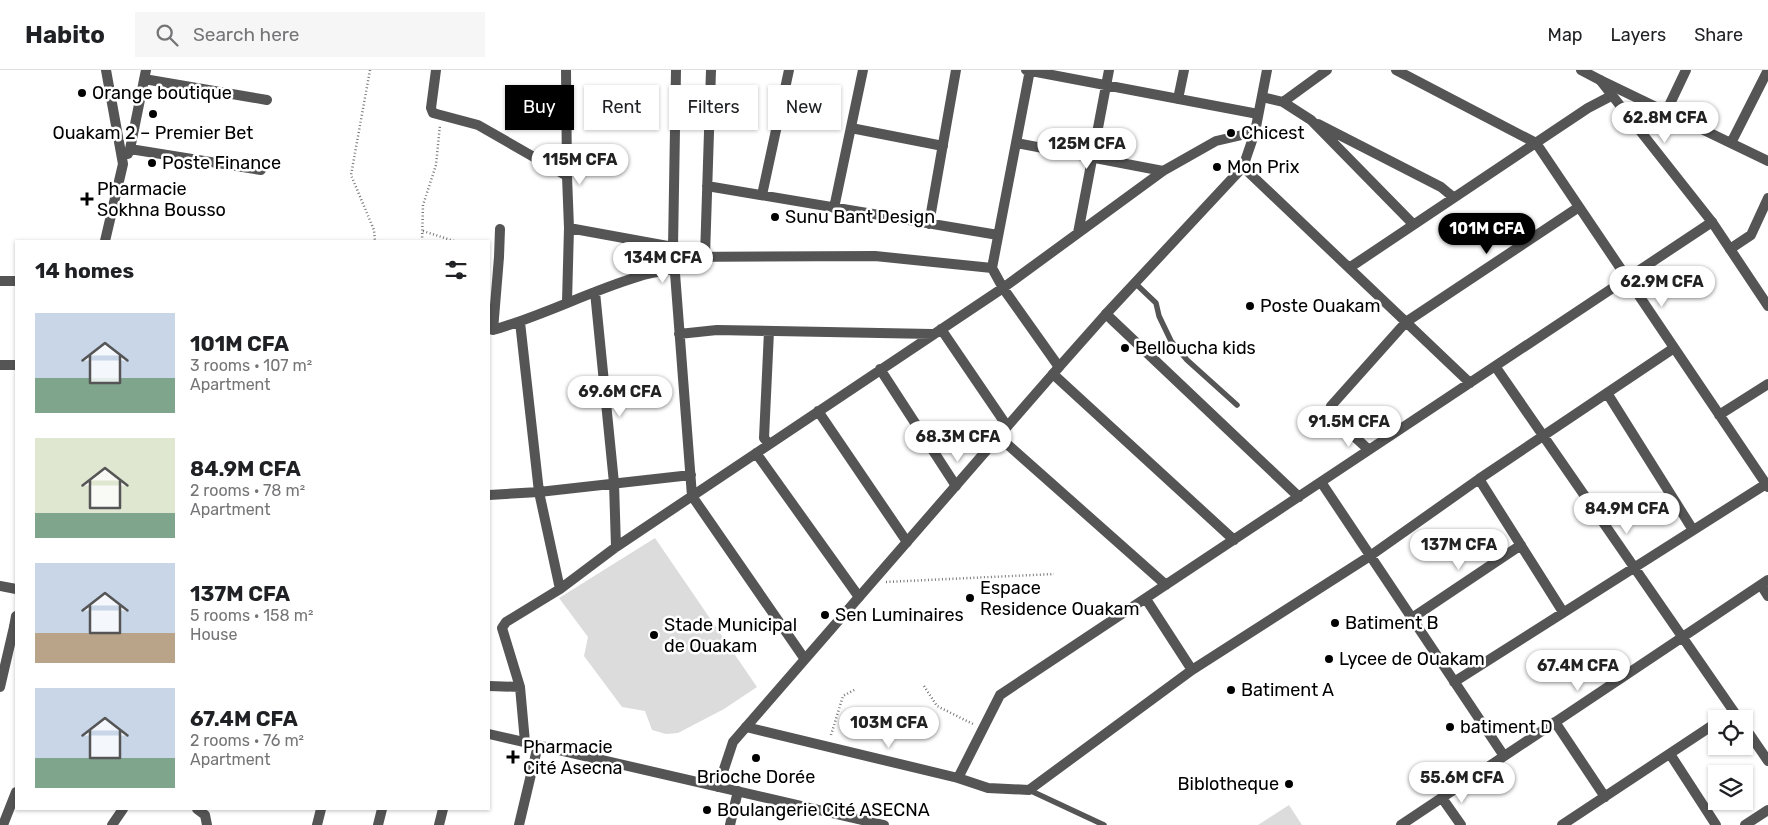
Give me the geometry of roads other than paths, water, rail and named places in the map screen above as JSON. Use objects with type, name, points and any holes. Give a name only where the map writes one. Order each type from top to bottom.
[{"type":"street","points":[[106,70],[123,164]]},
{"type":"street","points":[[436,70],[431,108],[433,113],[478,124],[567,176]]},
{"type":"street","points":[[566,70],[569,228],[567,302]]},
{"type":"street","points":[[676,70],[673,252],[692,496],[804,658]]},
{"type":"street","points":[[705,256],[711,70]]},
{"type":"street","points":[[762,196],[789,70]]},
{"type":"street","points":[[834,208],[863,70]]},
{"type":"street","points":[[929,224],[956,70]]},
{"type":"street","points":[[1234,540],[1056,371],[992,268],[1029,70],[1258,114]]},
{"type":"street","points":[[1078,232],[1108,70]]},
{"type":"street","points":[[1178,99],[1184,70]]},
{"type":"street","points":[[718,787],[732,742],[1106,314],[1243,168],[1255,132],[1267,70]]},
{"type":"street","points":[[1283,102],[1326,70]]},
{"type":"street","points":[[1396,70],[1536,143],[1767,486],[1693,530],[1454,682]]},
{"type":"street","points":[[1581,70],[1598,76],[1666,112],[1768,161]]},
{"type":"street","points":[[1666,112],[1686,70]]},
{"type":"street","points":[[1731,143],[1768,70]]},
{"type":"street","points":[[105,240],[123,164],[130,149],[145,74],[267,100]]},
{"type":"street","points":[[1598,76],[1611,96],[1712,222],[1768,306]]},
{"type":"street","points":[[1349,268],[1588,108],[1611,96]]},
{"type":"street","points":[[1262,97],[1283,102],[1310,120],[1441,187],[1453,197]]},
{"type":"street","points":[[1310,120],[1413,224]]},
{"type":"street","points":[[851,128],[943,146]]},
{"type":"street","points":[[525,742],[520,687],[502,628],[506,622],[560,589],[616,547],[1003,288],[1164,171],[1216,141],[1255,132]]},
{"type":"street","points":[[1016,143],[1164,171]]},
{"type":"street","points":[[130,149],[261,170]]},
{"type":"street","points":[[1243,168],[1470,383]]},
{"type":"street","points":[[707,186],[998,235]]},
{"type":"street","points":[[1730,249],[1751,235],[1768,198]]},
{"type":"street","points":[[1369,450],[1334,418],[1330,410],[1331,406],[1406,322],[1579,207]]},
{"type":"street","points":[[958,778],[1000,695],[1712,222]]},
{"type":"street","points":[[569,228],[673,252],[705,256],[874,256],[992,268]]},
{"type":"street","points":[[500,230],[491,330],[520,322],[567,302],[639,276],[674,269]]},
{"type":"street","points":[[0,281],[15,281]]},
{"type":"street","points":[[595,292],[614,483],[616,547]]},
{"type":"street","points":[[1106,314],[1299,497]]},
{"type":"street","points":[[520,322],[539,492],[560,589]]},
{"type":"street","points":[[680,334],[716,330],[937,331]]},
{"type":"street","points":[[769,331],[764,438],[769,444]]},
{"type":"street","points":[[937,331],[1007,426]]},
{"type":"street","points":[[746,726],[958,778],[988,788],[1029,790],[1192,670],[1370,556],[1479,479],[1674,348]]},
{"type":"street","points":[[0,365],[15,365]]},
{"type":"street","points":[[1495,366],[1733,710]]},
{"type":"street","points":[[880,369],[956,486]]},
{"type":"street","points":[[1719,415],[1768,384]]},
{"type":"street","points":[[1607,393],[1693,530]]},
{"type":"street","points":[[818,411],[907,542]]},
{"type":"street","points":[[998,436],[1166,585]]},
{"type":"street","points":[[756,453],[859,597]]},
{"type":"street","points":[[490,495],[539,492],[690,476]]},
{"type":"street","points":[[1479,479],[1563,612]]},
{"type":"street","points":[[1321,482],[1504,756]]},
{"type":"street","points":[[1412,618],[1521,545]]},
{"type":"street","points":[[1401,825],[1764,583],[1768,596]]},
{"type":"street","points":[[0,586],[15,589]]},
{"type":"street","points":[[1146,599],[1192,670]]},
{"type":"street","points":[[0,687],[15,627]]},
{"type":"street","points":[[490,686],[520,687]]},
{"type":"street","points":[[1555,722],[1605,797]]},
{"type":"street","points":[[1562,825],[1708,728]]},
{"type":"street","points":[[490,734],[884,825]]},
{"type":"street","points":[[1753,739],[1768,761]]},
{"type":"street","points":[[519,825],[538,745]]},
{"type":"street","points":[[1670,754],[1716,825]]},
{"type":"street","points":[[730,825],[738,791]]},
{"type":"street","points":[[3,825],[15,795]]},
{"type":"street","points":[[1442,798],[1461,825]]},
{"type":"street","points":[[112,825],[122,810]]},
{"type":"street","points":[[198,810],[205,815],[208,825]]},
{"type":"street","points":[[317,825],[321,810]]},
{"type":"street","points":[[378,825],[382,810]]},
{"type":"street","points":[[439,825],[443,810]]},
{"type":"street","points":[[1745,825],[1768,810]]},
{"type":"lane","points":[[1135,283],[1156,304],[1159,316],[1171,340],[1187,360],[1237,405]]},
{"type":"lane","points":[[1029,790],[1104,825]]},
{"type":"place","name":"Orange boutique","points":[[82,93]]},
{"type":"place","name":"Ouakam 2 – Premier Bet","points":[[153,114]]},
{"type":"place","name":"Chicest","points":[[1231,133]]},
{"type":"place","name":"Poste Finance","points":[[152,163]]},
{"type":"place","name":"Mon Prix","points":[[1217,167]]},
{"type":"place","name":"Pharmacie Sokhna Bousso","points":[[87,199]]},
{"type":"place","name":"Sunu Bant Design","points":[[775,217]]},
{"type":"place","name":"Poste Ouakam","points":[[1250,306]]},
{"type":"place","name":"Belloucha kids","points":[[1125,348]]},
{"type":"place","name":"Espace Residence Ouakam","points":[[970,598]]},
{"type":"place","name":"Sen Luminaires","points":[[825,615]]},
{"type":"place","name":"Batiment B","points":[[1335,623]]},
{"type":"place","name":"Stade Municipal de Ouakam","points":[[654,635]]},
{"type":"place","name":"Lycee de Ouakam","points":[[1329,659]]},
{"type":"place","name":"Batiment A","points":[[1231,690]]},
{"type":"place","name":"batiment D","points":[[1450,727]]},
{"type":"place","name":"Pharmacie Cité Asecna","points":[[513,757]]},
{"type":"place","name":"Brioche Dorée","points":[[756,758]]},
{"type":"place","name":"Biblotheque","points":[[1289,784]]},
{"type":"place","name":"Boulangerie Cité ASECNA","points":[[707,810]]}]
